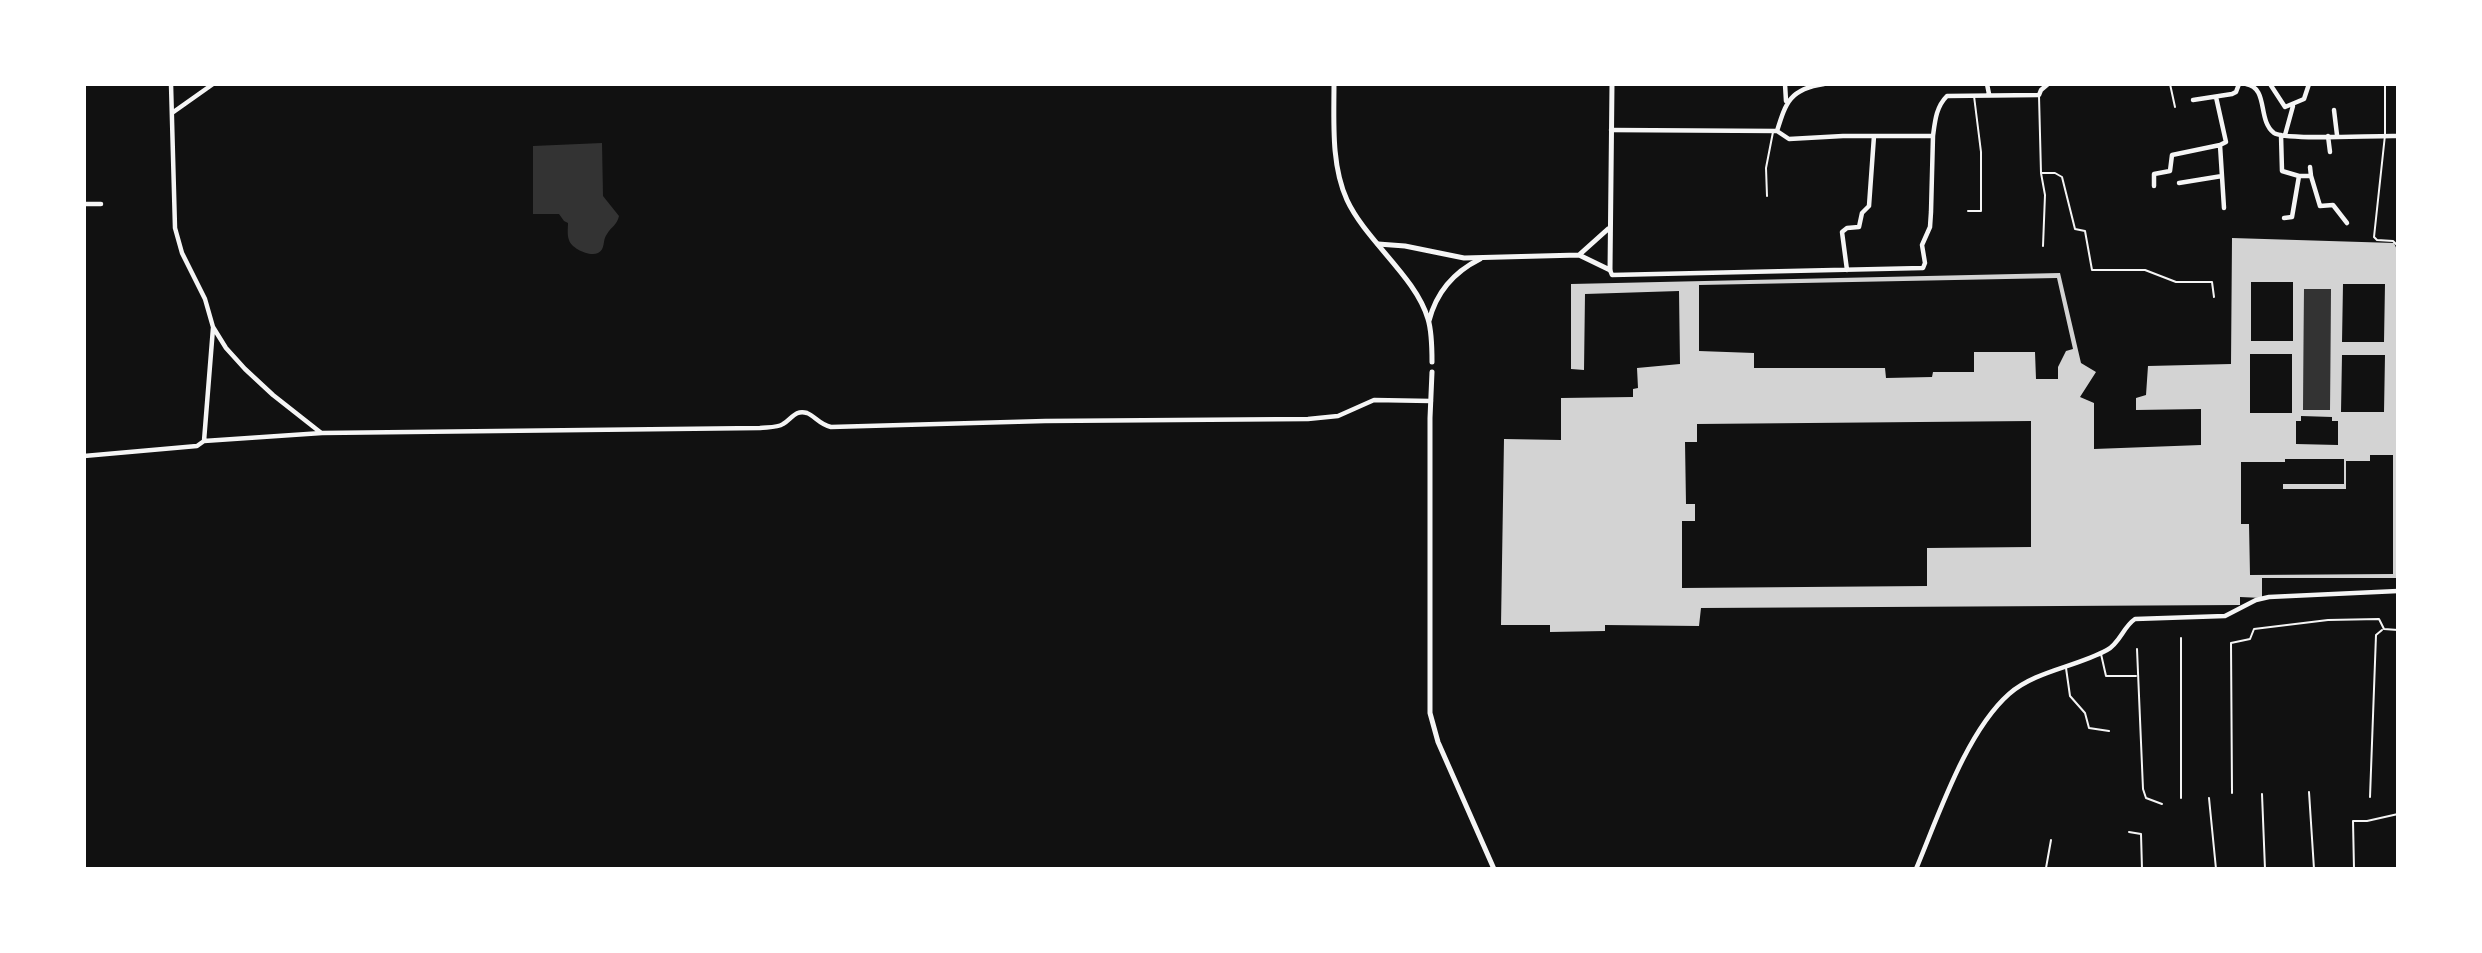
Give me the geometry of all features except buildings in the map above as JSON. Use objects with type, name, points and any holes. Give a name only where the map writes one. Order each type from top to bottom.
[{"type":"main road","points":[[1334,84],[1335,145],[1340,181],[1355,215],[1409,285],[1429,321]]},
{"type":"main road","points":[[1378,244],[1480,259],[1579,255],[1610,270],[1612,84]]},
{"type":"main road","points":[[1579,255],[1609,229]]},
{"type":"main road","points":[[1432,362],[1429,321],[1432,310],[1445,287],[1461,270],[1480,259]]},
{"type":"main road","points":[[1432,372],[1430,713],[1438,742],[1494,869]]},
{"type":"street","points":[[171,84],[175,228],[183,253],[205,299],[213,327],[226,348],[245,369],[273,396],[321,433]]},
{"type":"street","points":[[172,113],[213,84]]},
{"type":"street","points":[[1775,131],[1786,101],[1785,84]]},
{"type":"street","points":[[1786,101],[1809,86],[1824,84]]},
{"type":"street","points":[[1987,84],[1989,94]]},
{"type":"street","points":[[1610,270],[1612,275],[1923,268],[1925,263],[1922,245],[1930,227],[1933,136],[1936,116],[1944,99],[1950,96],[2039,94],[2048,84]]},
{"type":"street","points":[[2193,100],[2236,92],[2239,84]]},
{"type":"street","points":[[2246,84],[2254,85],[2259,90],[2262,109],[2271,131],[2280,135],[2300,138],[2337,135],[2398,136]]},
{"type":"street","points":[[2270,84],[2285,107],[2304,99],[2309,84]]},
{"type":"street","points":[[2154,186],[2153,175],[2170,171],[2172,155],[2220,145],[2226,140],[2216,97]]},
{"type":"street","points":[[2293,105],[2280,135],[2282,171],[2311,176]]},
{"type":"street","points":[[2334,110],[2337,135]]},
{"type":"street","points":[[1611,130],[1775,131],[1789,139],[1933,136]]},
{"type":"street","points":[[1847,270],[1842,232],[1847,228],[1859,227],[1862,213],[1869,206],[1874,136]]},
{"type":"street","points":[[2328,136],[2330,152]]},
{"type":"street","points":[[2220,145],[2224,208]]},
{"type":"street","points":[[2310,167],[2320,205],[2333,205],[2347,223]]},
{"type":"street","points":[[2179,183],[2222,176]]},
{"type":"street","points":[[2284,218],[2292,218],[2299,176]]},
{"type":"street","points":[[84,204],[101,204]]},
{"type":"street","points":[[204,441],[213,327]]},
{"type":"street","points":[[84,456],[197,446],[204,441],[321,433],[760,428],[781,426],[797,413],[803,412],[831,427],[1045,421],[1308,419],[1338,416],[1374,400],[1431,401]]},
{"type":"street","points":[[1916,869],[1956,776],[1975,740],[1995,709],[2020,686],[2101,652],[2117,642],[2131,622],[2139,618],[2225,616],[2256,600],[2269,597],[2398,591]]},
{"type":"lane","points":[[2170,84],[2175,107]]},
{"type":"lane","points":[[2385,84],[2385,135],[2374,237],[2377,240],[2393,241],[2398,246]]},
{"type":"lane","points":[[2039,94],[2041,173],[2045,195],[2043,246]]},
{"type":"lane","points":[[1968,211],[1982,211],[1981,152],[1973,95]]},
{"type":"lane","points":[[1767,196],[1766,168],[1775,131]]},
{"type":"lane","points":[[2041,173],[2054,173],[2062,177],[2075,229],[2085,231],[2090,264],[2094,271],[2146,270],[2176,282],[2212,282],[2214,297]]},
{"type":"lane","points":[[2232,793],[2231,643],[2250,639],[2254,629],[2289,623],[2371,618],[2382,620],[2384,629]]},
{"type":"lane","points":[[2370,797],[2376,638],[2377,633],[2384,629],[2398,631]]},
{"type":"lane","points":[[2181,638],[2181,798]]},
{"type":"lane","points":[[2137,649],[2143,789],[2147,798],[2162,804]]},
{"type":"lane","points":[[2101,652],[2106,677],[2138,676]]},
{"type":"lane","points":[[2065,667],[2070,696],[2085,713],[2089,728],[2109,731]]},
{"type":"lane","points":[[2309,792],[2314,869]]},
{"type":"lane","points":[[2262,794],[2265,869]]},
{"type":"lane","points":[[2209,798],[2216,869]]},
{"type":"lane","points":[[2354,869],[2353,821],[2367,821],[2398,814]]},
{"type":"lane","points":[[2129,832],[2141,834],[2141,869]]},
{"type":"lane","points":[[2051,840],[2046,868],[2058,869]]},
{"type":"lane","points":[[2088,869],[2102,869]]},
{"type":"shaded area","points":[[602,143],[603,196],[619,216],[600,251],[590,254],[570,243],[568,223],[559,214],[533,214],[533,146]]},
{"type":"shaded area","points":[[2304,289],[2331,289],[2330,410],[2303,410]]}]
